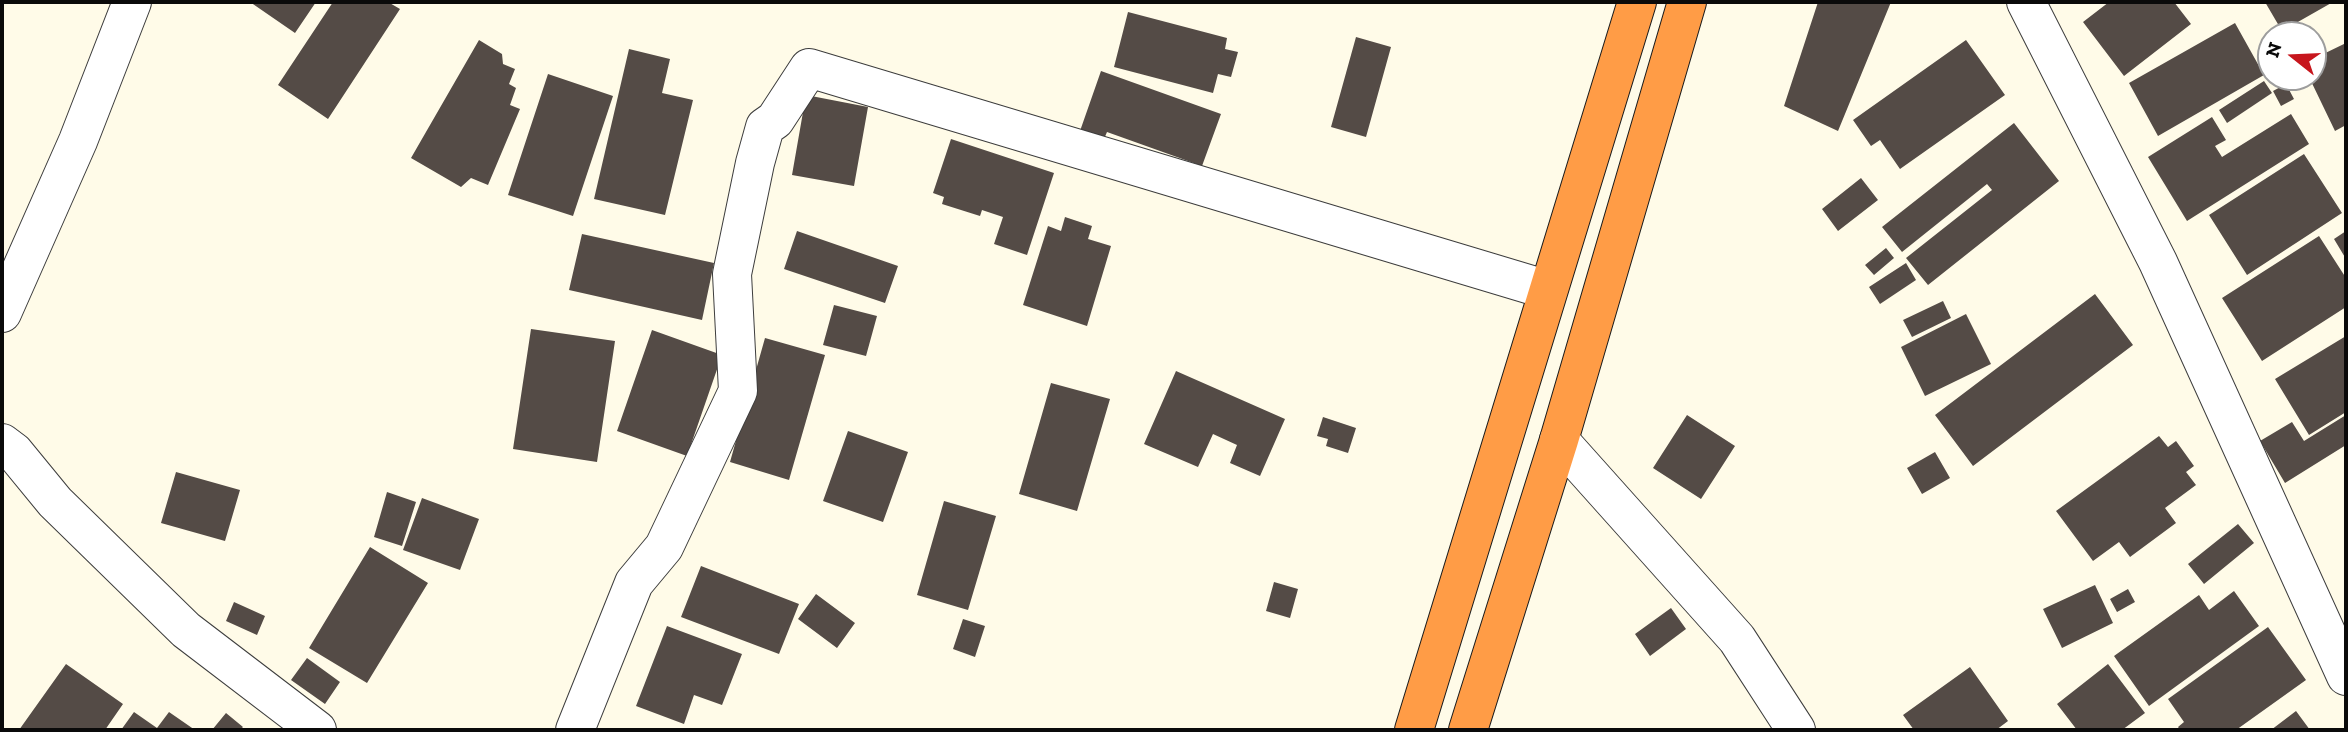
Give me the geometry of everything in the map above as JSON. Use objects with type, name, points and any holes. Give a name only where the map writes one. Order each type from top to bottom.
[{"type":"highway","points":[[1414,730],[1637,2]]},
{"type":"highway","points":[[1468,730],[1559,440],[1687,2]]},
{"type":"street","points":[[2,313],[78,141],[132,2]]},
{"type":"street","points":[[2026,2],[2158,262],[2346,676]]},
{"type":"street","points":[[575,730],[634,583],[664,547],[737,391],[732,274],[755,163],[765,127],[775,120],[809,68],[1548,290]]},
{"type":"street","points":[[1559,440],[1737,639],[1796,730]]},
{"type":"street","points":[[6,454],[186,630],[317,730]]},
{"type":"building","points":[[250,2],[316,2],[295,33]]},
{"type":"building","points":[[333,2],[388,2],[400,9],[328,119],[278,85]]},
{"type":"building","points":[[1818,2],[1891,2],[1838,131],[1784,106]]},
{"type":"building","points":[[2109,2],[2174,2],[2191,24],[2124,76],[2083,22]]},
{"type":"building","points":[[2265,2],[2333,2],[2300,21],[2276,21]]},
{"type":"building","points":[[1128,12],[1227,38],[1225,49],[1238,52],[1231,77],[1218,74],[1213,93],[1114,67]]},
{"type":"building","points":[[2235,23],[2257,62],[2257,79],[2158,136],[2129,83]]},
{"type":"building","points":[[1356,37],[1391,47],[1366,137],[1331,127]]},
{"type":"building","points":[[479,40],[502,54],[503,64],[515,69],[509,84],[516,88],[510,105],[520,109],[488,185],[471,178],[461,187],[411,158]]},
{"type":"building","points":[[1966,40],[2005,95],[1900,169],[1880,140],[1871,146],[1853,120]]},
{"type":"building","points":[[2346,43],[2346,125],[2335,131],[2316,91],[2327,91],[2327,52]]},
{"type":"building","points":[[629,49],[670,59],[662,93],[693,100],[665,215],[594,199]]},
{"type":"building","points":[[1101,71],[1221,114],[1202,166],[1107,132],[1104,139],[1080,131]]},
{"type":"building","points":[[548,74],[613,96],[573,216],[508,195]]},
{"type":"building","points":[[2257,86],[2257,91],[2272,93],[2227,123],[2219,110]]},
{"type":"building","points":[[2273,91],[2290,91],[2294,99],[2281,106]]},
{"type":"building","points":[[806,95],[868,107],[854,186],[792,175]]},
{"type":"building","points":[[2291,114],[2309,144],[2187,221],[2148,157],[2212,117],[2226,140],[2215,146],[2222,157]]},
{"type":"building","points":[[2014,123],[2059,181],[1928,285],[1906,258],[1992,190],[1987,184],[1902,252],[1882,227]]},
{"type":"building","points":[[951,139],[1054,173],[1027,255],[994,244],[1003,217],[982,210],[980,216],[942,204],[944,197],[933,193]]},
{"type":"building","points":[[2304,154],[2342,213],[2247,275],[2209,215]]},
{"type":"building","points":[[1861,178],[1878,200],[1838,231],[1822,209]]},
{"type":"building","points":[[1065,217],[1092,226],[1088,239],[1111,246],[1087,326],[1023,305],[1048,226],[1061,231]]},
{"type":"building","points":[[797,231],[898,266],[885,303],[784,269]]},
{"type":"building","points":[[2346,231],[2346,259],[2334,239]]},
{"type":"building","points":[[582,234],[714,263],[702,320],[569,290]]},
{"type":"building","points":[[2319,236],[2346,278],[2346,307],[2262,361],[2222,298]]},
{"type":"building","points":[[1886,248],[1894,258],[1874,275],[1865,265]]},
{"type":"building","points":[[1906,263],[1916,280],[1880,304],[1869,287]]},
{"type":"building","points":[[2095,294],[2133,345],[1973,466],[1935,415]]},
{"type":"building","points":[[1943,301],[1951,318],[1912,337],[1903,320]]},
{"type":"building","points":[[834,305],[877,316],[866,356],[823,345]]},
{"type":"building","points":[[1966,314],[1991,364],[1925,396],[1901,347]]},
{"type":"building","points":[[531,329],[615,341],[597,462],[513,449]]},
{"type":"building","points":[[652,330],[722,355],[687,456],[617,431]]},
{"type":"building","points":[[2346,336],[2346,412],[2309,435],[2275,379]]},
{"type":"building","points":[[765,338],[825,355],[789,480],[730,462]]},
{"type":"building","points":[[1176,371],[1285,419],[1260,476],[1230,463],[1237,445],[1213,434],[1198,467],[1144,444]]},
{"type":"building","points":[[1051,383],[1110,399],[1077,511],[1019,494]]},
{"type":"building","points":[[1687,415],[1735,446],[1701,499],[1653,468]]},
{"type":"building","points":[[2346,415],[2346,445],[2285,483],[2260,441],[2292,422],[2304,441]]},
{"type":"building","points":[[1323,417],[1356,428],[1348,453],[1326,446],[1328,439],[1317,436]]},
{"type":"building","points":[[848,431],[908,452],[883,522],[823,501]]},
{"type":"building","points":[[2159,436],[2168,447],[2176,441],[2194,466],[2186,472],[2196,485],[2165,508],[2176,523],[2130,557],[2119,542],[2093,561],[2056,511]]},
{"type":"building","points":[[1935,452],[1950,478],[1922,494],[1907,468]]},
{"type":"building","points":[[176,472],[240,490],[225,541],[161,523]]},
{"type":"building","points":[[387,492],[416,502],[402,546],[374,537]]},
{"type":"building","points":[[422,498],[479,519],[460,570],[403,550]]},
{"type":"building","points":[[944,501],[996,516],[968,610],[917,595]]},
{"type":"building","points":[[2238,524],[2254,543],[2204,584],[2188,564]]},
{"type":"building","points":[[370,547],[428,583],[367,683],[309,648]]},
{"type":"building","points":[[701,566],[799,604],[779,654],[681,617]]},
{"type":"building","points":[[1274,582],[1298,589],[1290,618],[1266,611]]},
{"type":"building","points":[[2095,585],[2113,623],[2062,648],[2043,609]]},
{"type":"building","points":[[2128,589],[2135,602],[2117,612],[2110,599]]},
{"type":"building","points":[[2234,591],[2259,626],[2149,706],[2114,656],[2199,595],[2209,610]]},
{"type":"building","points":[[816,594],[855,623],[837,648],[798,619]]},
{"type":"building","points":[[234,602],[265,616],[257,635],[226,621]]},
{"type":"building","points":[[1671,608],[1686,629],[1650,656],[1635,634]]},
{"type":"building","points":[[963,619],[985,626],[975,657],[953,649]]},
{"type":"building","points":[[667,626],[742,654],[722,705],[694,695],[684,724],[636,706]]},
{"type":"building","points":[[2268,627],[2306,680],[2236,730],[2180,730],[2178,727],[2184,722],[2168,699]]},
{"type":"building","points":[[307,658],[340,682],[325,704],[291,680]]},
{"type":"building","points":[[66,664],[123,704],[105,730],[19,730]]},
{"type":"building","points":[[2108,664],[2145,713],[2122,730],[2077,730],[2057,704]]},
{"type":"building","points":[[1970,667],[2008,721],[1996,730],[1914,730],[1903,715]]},
{"type":"building","points":[[2296,711],[2310,730],[2271,730]]},
{"type":"building","points":[[134,712],[157,728],[169,712],[195,730],[121,730]]},
{"type":"building","points":[[226,713],[243,727],[240,730],[212,730]]}]
